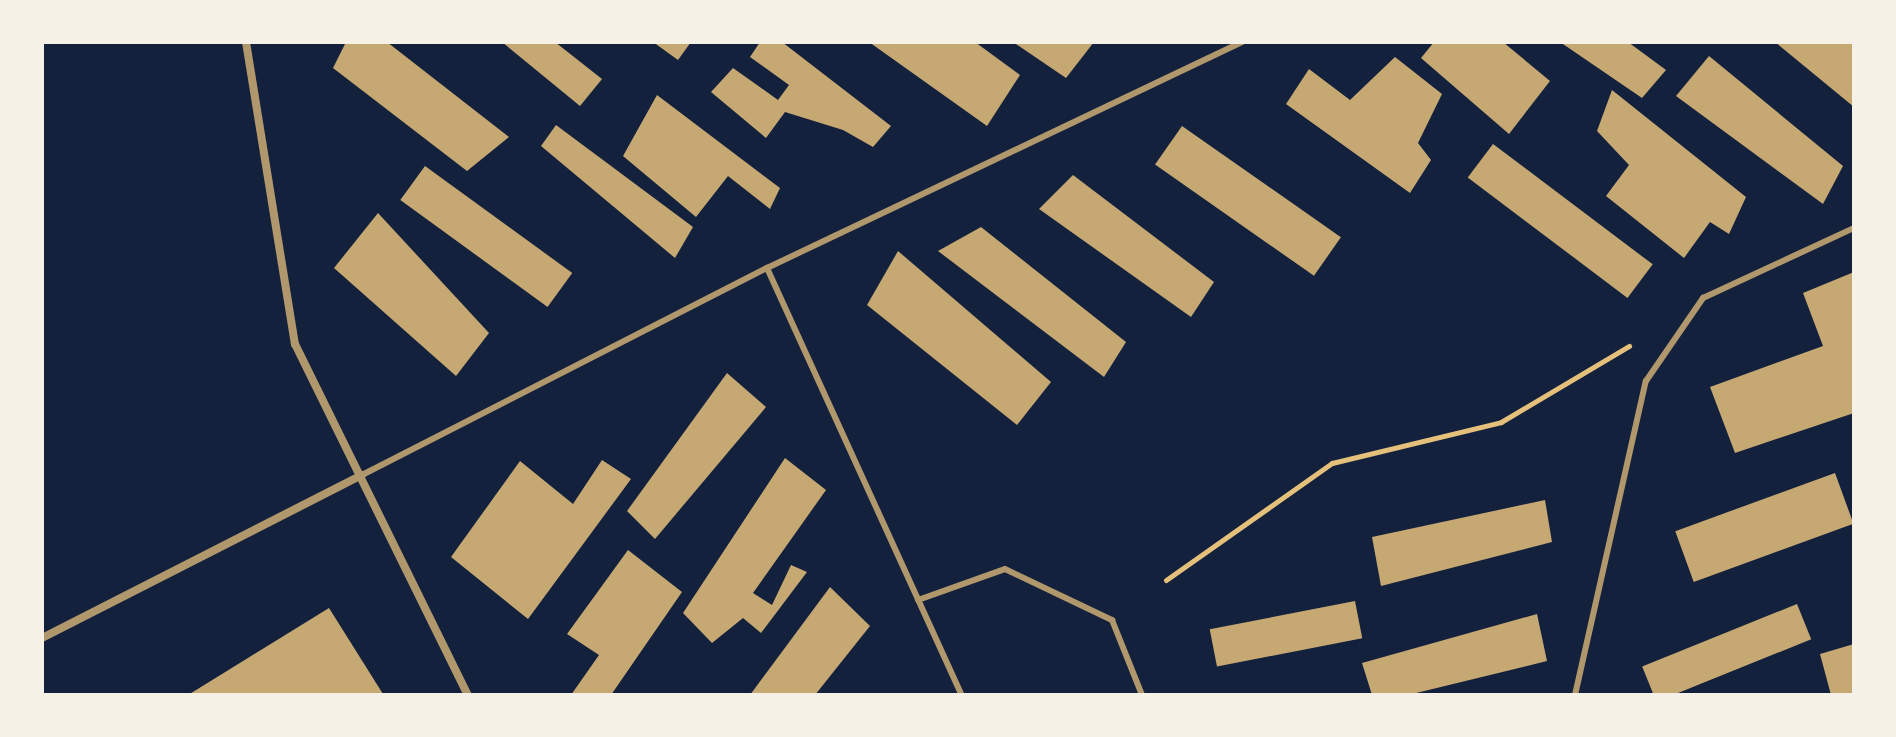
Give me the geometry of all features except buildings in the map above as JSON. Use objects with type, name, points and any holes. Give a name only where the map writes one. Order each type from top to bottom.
[{"type":"street","points":[[246,42],[295,344],[468,695]]},
{"type":"street","points":[[42,638],[362,475]]},
{"type":"lane","points":[[362,475],[767,268],[1242,42]]},
{"type":"lane","points":[[1575,695],[1646,381],[1703,298],[1854,228]]},
{"type":"lane","points":[[767,268],[962,695]]},
{"type":"lane","points":[[918,600],[1005,569],[1112,620],[1142,695]]},
{"type":"path","points":[[1166,580],[1332,463],[1501,422],[1633,343]]}]
